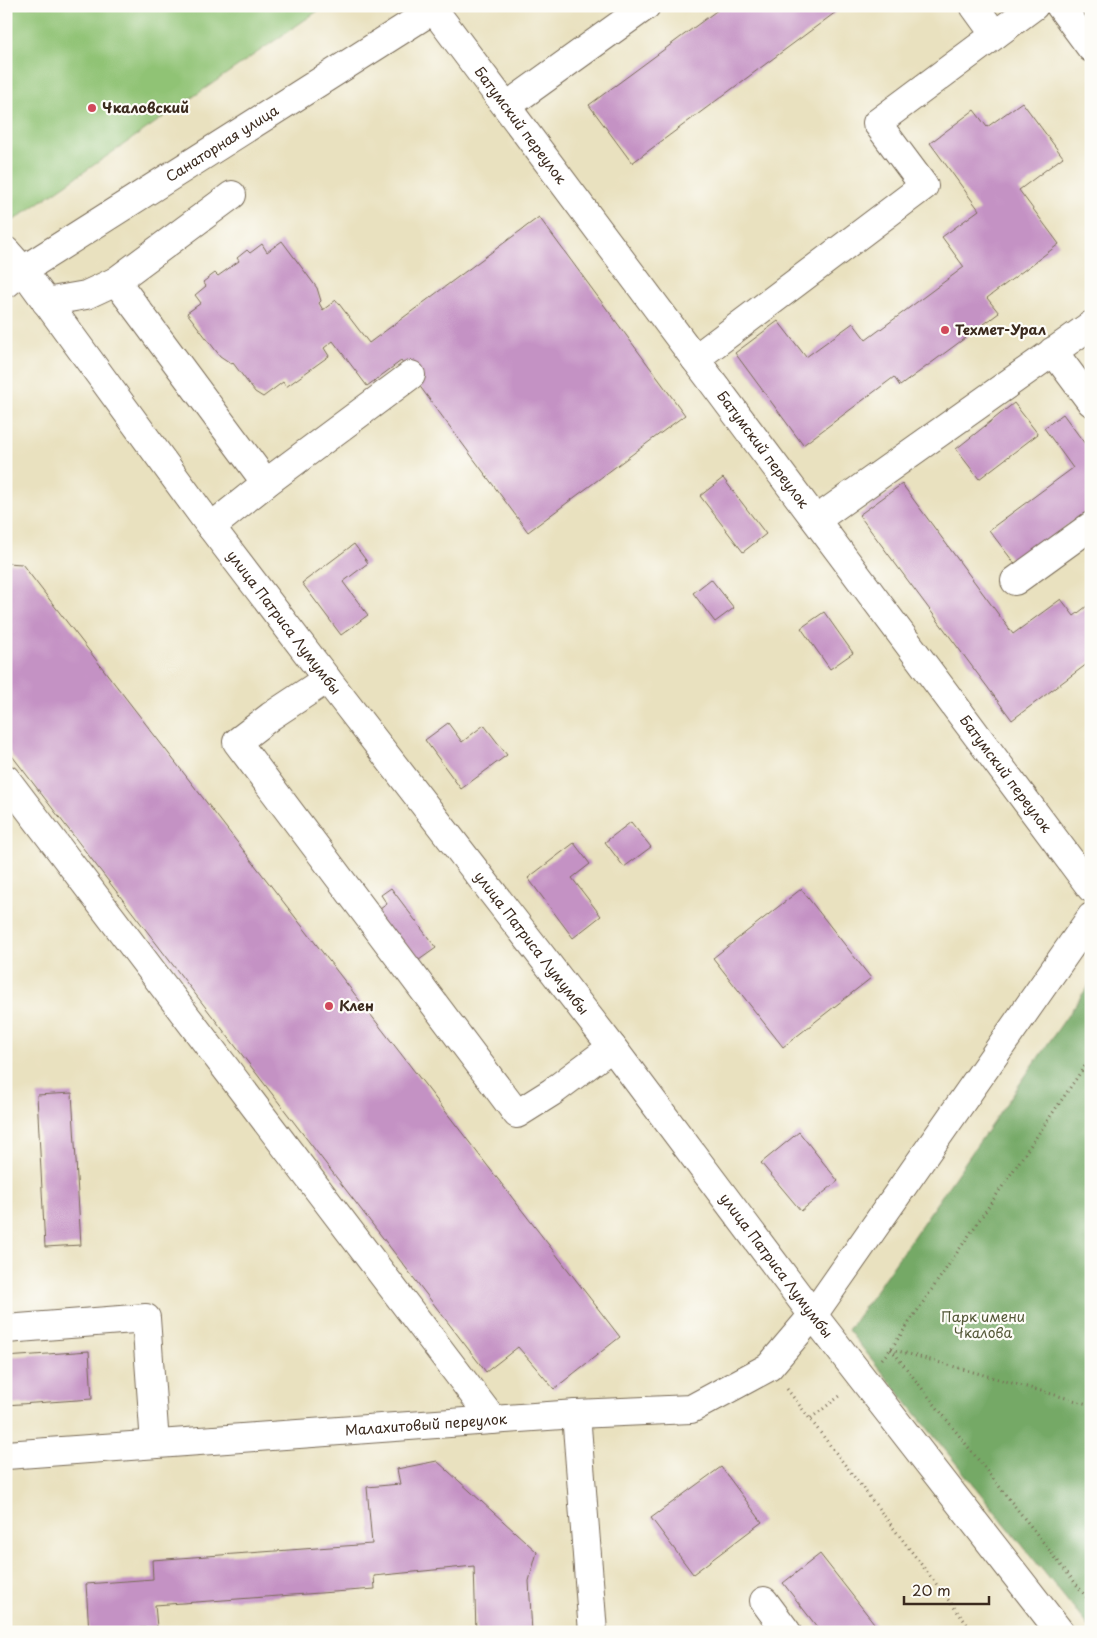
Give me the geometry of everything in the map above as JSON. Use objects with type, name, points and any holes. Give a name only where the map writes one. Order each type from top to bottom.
[{"type":"street","points":[[506,106],[646,6]]},
{"type":"street","points":[[974,6],[995,34]]},
{"type":"street","points":[[696,359],[924,186],[877,123],[1034,6]]},
{"type":"street","points":[[1060,6],[1091,48]]},
{"type":"street","name":"Батумский переулок","points":[[437,8],[506,106],[1091,888]]},
{"type":"street","name":"Санаторная улица","points":[[12,268],[437,8]]},
{"type":"street","points":[[46,302],[86,295],[116,281],[232,195]]},
{"type":"street","name":"улица Патриса Лумумбы","points":[[12,268],[46,302],[211,527],[612,1047],[862,1379],[1060,1632]]},
{"type":"street","points":[[116,281],[266,483]]},
{"type":"street","points":[[816,520],[1091,325]]},
{"type":"street","points":[[1053,351],[1091,402]]},
{"type":"street","points":[[211,527],[266,483],[411,375]]},
{"type":"street","points":[[1015,581],[1091,526]]},
{"type":"street","points":[[327,679],[271,716],[238,742],[517,1114],[552,1092],[612,1047]]},
{"type":"street","points":[[6,779],[493,1420]]},
{"type":"street","name":"Малахитовый переулок","points":[[6,1455],[576,1414],[692,1409],[769,1367],[813,1315],[1091,917]]},
{"type":"street","points":[[6,1329],[146,1318],[155,1444]]},
{"type":"street","points":[[576,1414],[592,1632]]},
{"type":"street","points":[[764,1601],[787,1632]]},
{"type":"path","points":[[811,1418],[862,1379],[890,1349],[1091,1056]]},
{"type":"path","points":[[890,1349],[1091,1405]]},
{"type":"path","points":[[890,1349],[1091,1603]]},
{"type":"path","points":[[769,1367],[811,1418],[973,1632]]},
{"type":"green space","name":"Чкаловский","points":[[6,6],[325,6],[14,220],[6,209]]},
{"type":"green space","name":"Парк имени Чкалова","points":[[1091,982],[1091,1630],[848,1330]]},
{"type":"building","points":[[723,6],[844,6],[632,163],[589,105]]},
{"type":"building","points":[[1022,102],[1063,157],[1019,190],[1059,244],[987,298],[999,313],[900,386],[894,377],[803,445],[735,353],[778,321],[806,357],[853,323],[866,340],[964,267],[942,237],[979,210],[930,143],[974,110],[987,127]]},
{"type":"building","points":[[539,217],[685,415],[528,532],[401,361],[367,386],[333,341],[324,348],[329,356],[286,387],[283,382],[263,397],[255,392],[233,363],[220,356],[187,313],[201,303],[195,295],[206,286],[203,282],[215,273],[218,276],[239,261],[237,258],[247,250],[250,253],[262,244],[267,252],[282,241],[317,288],[321,301],[319,303],[323,310],[336,300],[369,343]]},
{"type":"building","points":[[1014,403],[1038,434],[979,479],[956,449]]},
{"type":"building","points":[[1063,414],[1091,452],[1091,508],[1015,564],[989,530],[1073,468],[1044,428]]},
{"type":"building","points":[[723,478],[766,534],[743,552],[700,496]]},
{"type":"building","points":[[902,484],[1013,634],[1061,599],[1074,616],[1091,603],[1091,661],[1012,720],[859,515]]},
{"type":"building","points":[[354,544],[368,563],[343,582],[368,615],[341,635],[302,583]]},
{"type":"building","points":[[6,563],[22,564],[620,1337],[554,1389],[518,1347],[486,1372],[6,748]]},
{"type":"building","points":[[711,579],[734,608],[715,622],[693,593]]},
{"type":"building","points":[[824,612],[853,653],[830,669],[801,628]]},
{"type":"building","points":[[448,723],[462,742],[484,725],[507,755],[461,789],[425,740]]},
{"type":"building","points":[[631,822],[651,847],[624,867],[605,842]]},
{"type":"building","points":[[574,843],[590,864],[572,878],[601,916],[573,938],[528,878]]},
{"type":"building","points":[[391,888],[436,948],[412,965],[373,914],[387,904],[381,895]]},
{"type":"building","points":[[801,889],[871,978],[783,1047],[713,958]]},
{"type":"building","points":[[72,1093],[81,1245],[45,1247],[37,1095]]},
{"type":"building","points":[[799,1132],[838,1181],[801,1211],[761,1163]]},
{"type":"building","points":[[89,1351],[92,1399],[6,1405],[6,1357]]},
{"type":"building","points":[[437,1461],[537,1552],[529,1581],[532,1632],[476,1632],[474,1566],[374,1576],[375,1589],[155,1605],[157,1627],[140,1628],[140,1632],[89,1632],[86,1584],[153,1579],[152,1560],[372,1544],[367,1487],[400,1484],[397,1469]]},
{"type":"building","points":[[721,1467],[762,1522],[693,1574],[651,1518]]},
{"type":"building","points":[[820,1554],[881,1632],[821,1632],[783,1583]]},
{"type":"place","name":"Чкаловский","points":[[92,108]]},
{"type":"place","name":"Техмет-Урал","points":[[945,330]]},
{"type":"place","name":"Клен","points":[[329,1006]]}]
